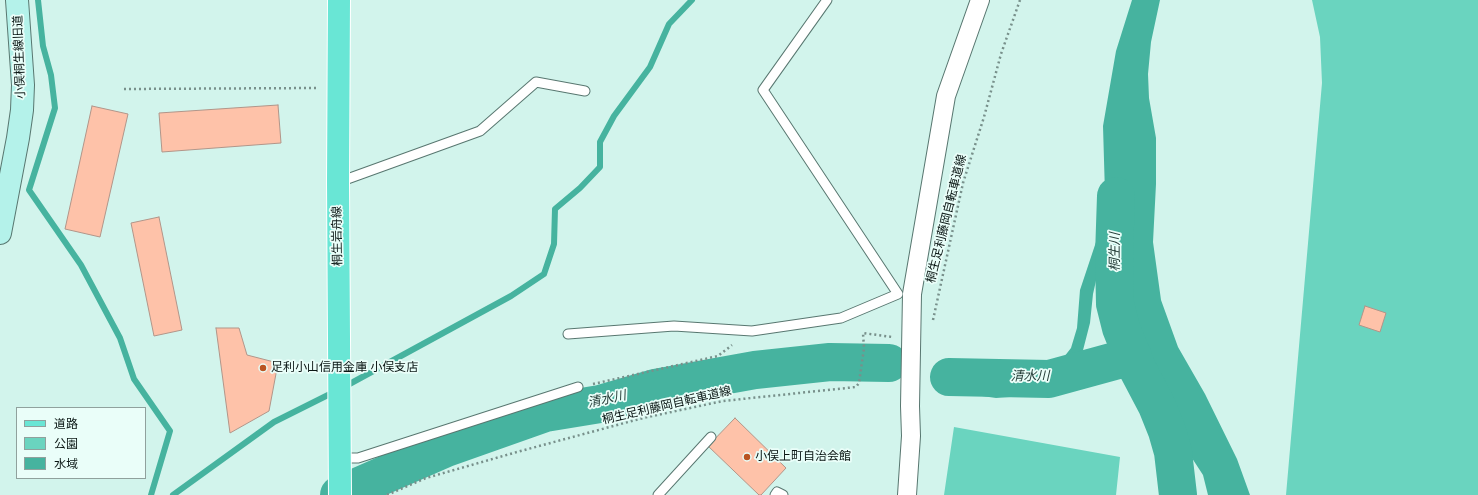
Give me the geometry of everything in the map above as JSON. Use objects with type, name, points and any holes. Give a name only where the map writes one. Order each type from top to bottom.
[{"type":"main road","name":"桐生岩舟線","points":[[339,0],[338,182],[340,495]]},
{"type":"street","name":"小俣桐生線旧道","points":[[0,233],[22,110],[17,0]]},
{"type":"street","points":[[907,495],[911,436],[905,294],[946,96],[980,0]]},
{"type":"lane","points":[[568,334],[674,326],[752,331],[841,318],[905,294],[763,90],[827,0]]},
{"type":"lane","points":[[338,182],[480,131],[536,82],[585,91]]},
{"type":"lane","points":[[340,465],[578,387]]},
{"type":"lane","points":[[658,495],[711,437]]},
{"type":"lane","points":[[775,495],[777,492],[783,495]]},
{"type":"path","name":"桐生足利藤岡自転車道線","points":[[931,327],[963,182],[984,117],[1001,54],[1020,0]]},
{"type":"path","points":[[124,88],[338,88]]},
{"type":"path","points":[[578,387],[718,356],[730,347],[744,330]]},
{"type":"path","name":"桐生足利藤岡自転車道線","points":[[387,495],[426,478],[643,418],[723,401],[856,387],[859,383],[864,348],[863,333],[892,337],[893,330]]},
{"type":"green space","points":[[1312,0],[1478,0],[1478,495],[1286,495],[1322,83],[1320,37]]},
{"type":"green space","points":[[954,427],[1120,457],[1116,495],[944,495]]},
{"type":"water","points":[[1132,0],[1160,0],[1151,42],[1148,74],[1149,98],[1156,138],[1156,184],[1153,242],[1161,300],[1178,347],[1205,394],[1237,459],[1250,495],[1208,495],[1203,475],[1171,426],[1149,380],[1130,318],[1121,240],[1100,263],[1093,294],[1090,323],[1081,358],[1069,378],[1061,384],[1046,390],[1024,396],[996,398],[947,391],[952,364],[1011,373],[1044,373],[1057,366],[1071,348],[1077,328],[1080,290],[1101,227],[1105,194],[1103,126],[1116,51]]},
{"type":"building","points":[[278,105],[281,143],[162,152],[159,113]]},
{"type":"building","points":[[92,106],[128,114],[100,237],[65,229]]},
{"type":"building","points":[[159,217],[182,330],[154,336],[131,223]]},
{"type":"building","points":[[1365,306],[1386,313],[1380,332],[1359,325]]},
{"type":"building","points":[[216,328],[239,328],[247,355],[278,363],[269,411],[230,433]]},
{"type":"building","name":"小俣上町自治会館","points":[[735,418],[786,468],[761,495],[759,495],[708,446]]},
{"type":"waterway","points":[[38,0],[43,46],[51,75],[55,108],[29,190],[81,265],[120,338],[134,379],[170,431],[151,495]]},
{"type":"waterway","points":[[344,387],[511,296],[544,274],[554,244],[555,209],[580,188],[600,167],[600,142],[614,116],[650,67],[669,24],[692,0]]},
{"type":"waterway","name":"桐生川","points":[[1116,196],[1114,256],[1115,304],[1121,328],[1137,368],[1157,406],[1167,431],[1173,452],[1178,495]]},
{"type":"waterway","name":"清水川","points":[[949,377],[1049,379],[1133,356]]},
{"type":"waterway","name":"清水川","points":[[339,495],[446,448],[545,413],[600,404],[655,388],[755,370],[830,362],[889,363]]},
{"type":"waterway","points":[[173,495],[274,422],[334,392]]},
{"type":"place","name":"足利小山信用金庫 小俣支店","points":[[263,368]]},
{"type":"place","name":"小俣上町自治会館","points":[[747,457]]}]
